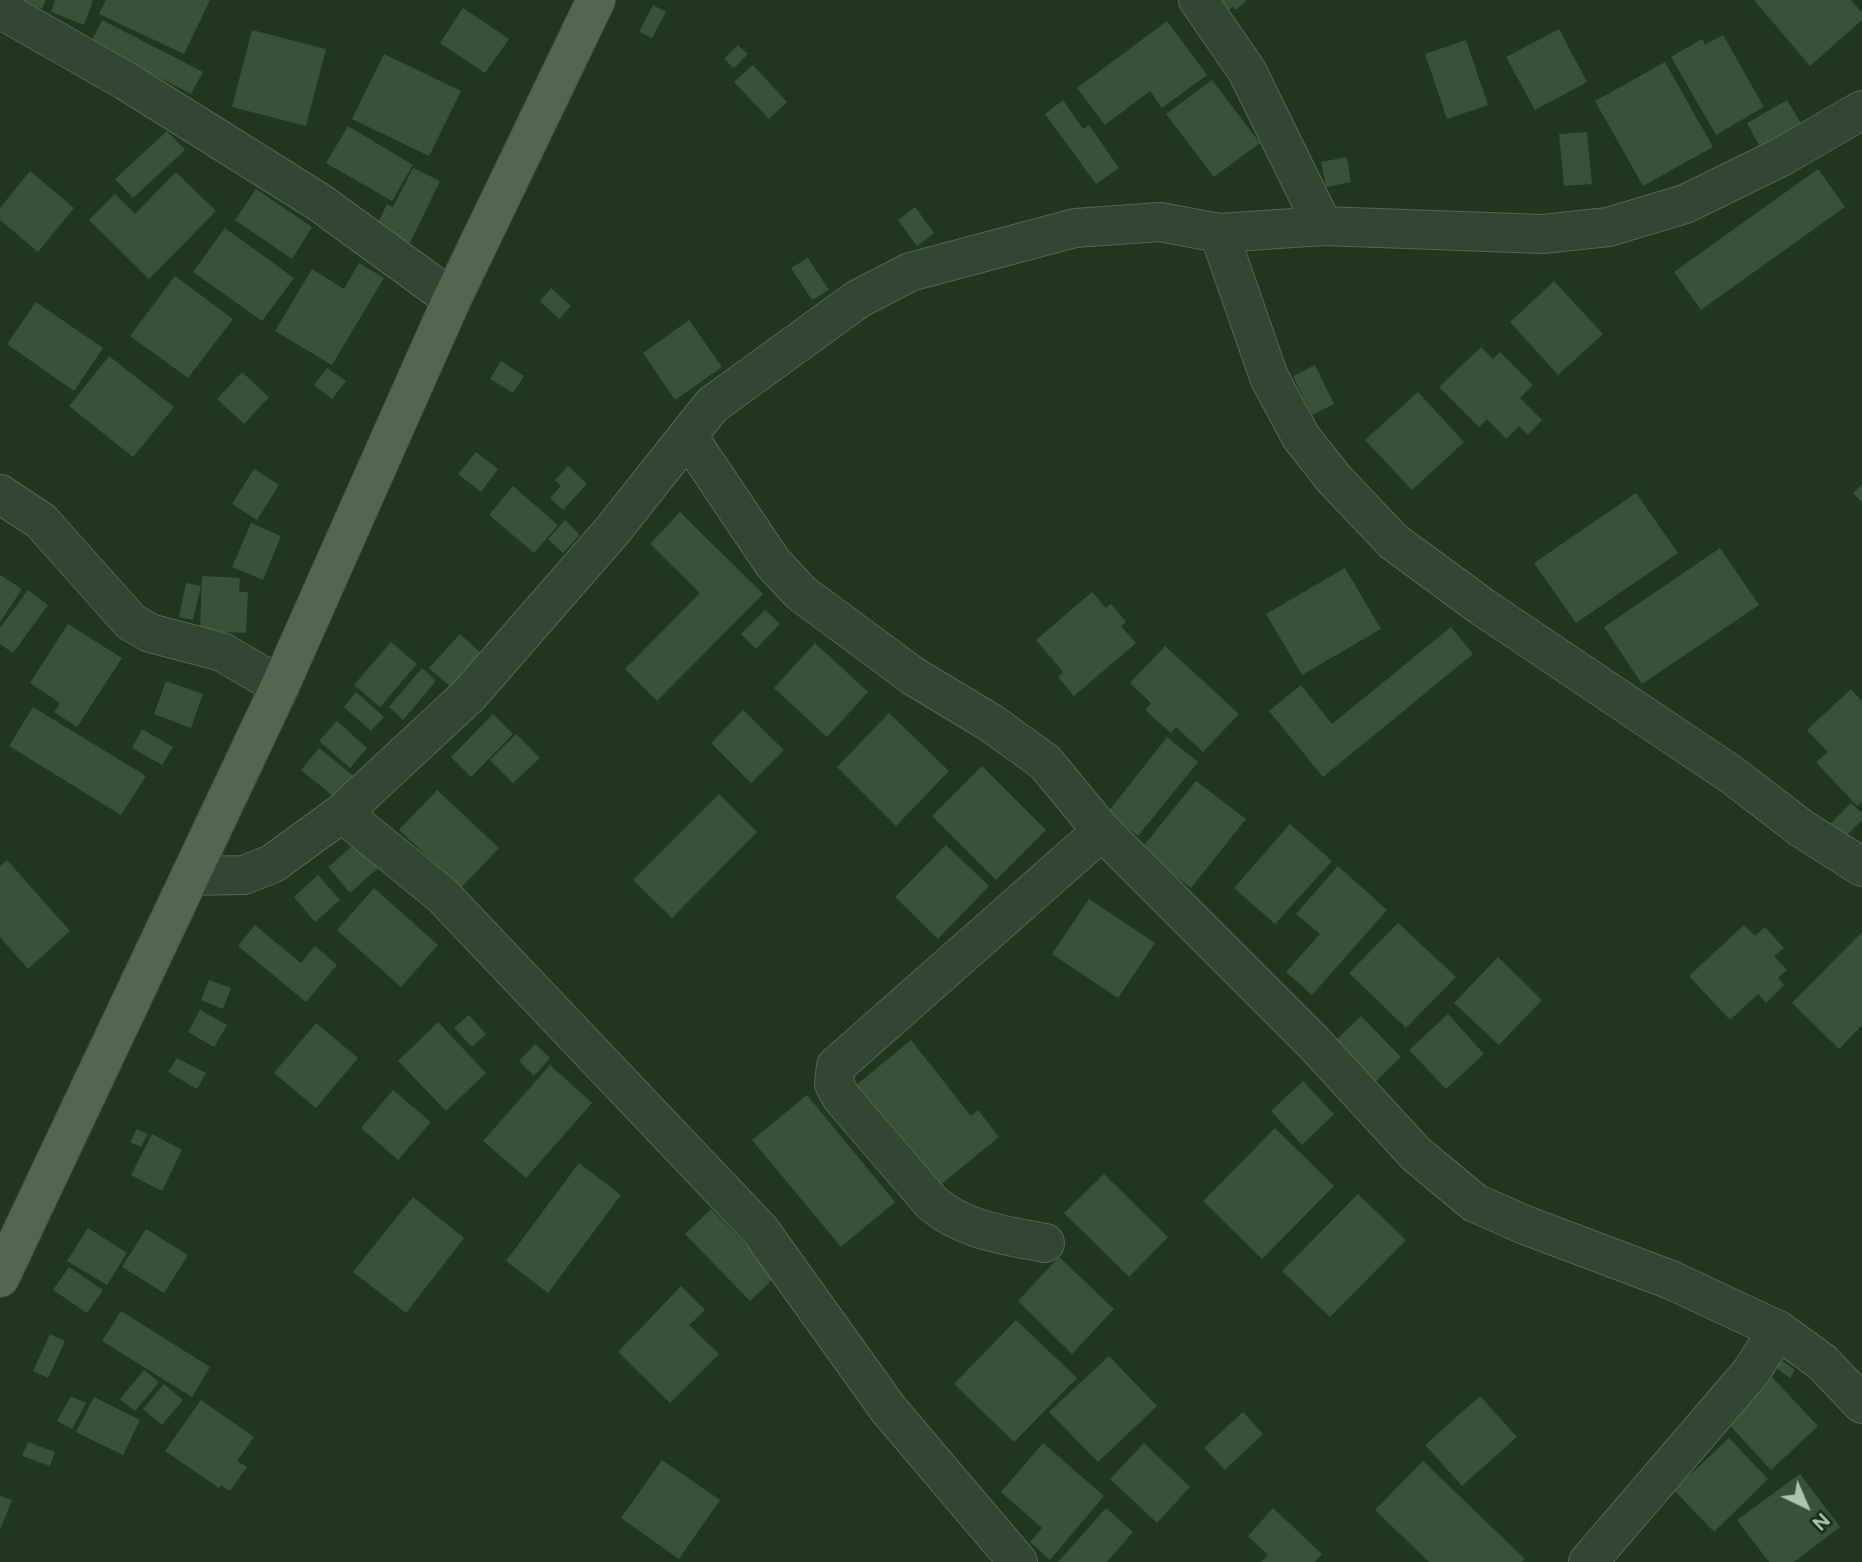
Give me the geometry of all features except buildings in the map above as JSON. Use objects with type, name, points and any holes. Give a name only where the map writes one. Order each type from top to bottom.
[{"type":"main road","points":[[0,1278],[280,686],[452,299],[596,0]]},
{"type":"street","points":[[1198,0],[1247,71],[1323,226]]},
{"type":"street","points":[[0,9],[126,81],[319,202],[452,299]]},
{"type":"street","points":[[190,876],[244,875],[272,864],[342,813],[470,695],[689,438],[712,405],[858,299],[910,272],[1074,228],[1160,222],[1219,233],[1323,226],[1543,234],[1608,227],[1685,204],[1782,157],[1862,110]]},
{"type":"street","points":[[1219,233],[1269,377],[1301,437],[1335,480],[1394,542],[1484,608],[1732,775],[1801,828],[1862,867]]},
{"type":"street","points":[[689,438],[774,563],[801,593],[913,676],[992,723],[1045,762],[1102,831],[1314,1043],[1416,1154],[1475,1203],[1525,1225],[1671,1280],[1778,1331],[1822,1362],[1862,1404]]},
{"type":"street","points":[[0,494],[41,521],[131,622],[150,634],[222,652],[280,686]]},
{"type":"street","points":[[342,813],[442,895],[760,1230],[889,1410],[1017,1562]]},
{"type":"street","points":[[1045,1242],[984,1230],[948,1216],[932,1203],[841,1097],[834,1084],[836,1066],[1102,831]]},
{"type":"street","points":[[1588,1562],[1751,1372],[1778,1331]]}]
